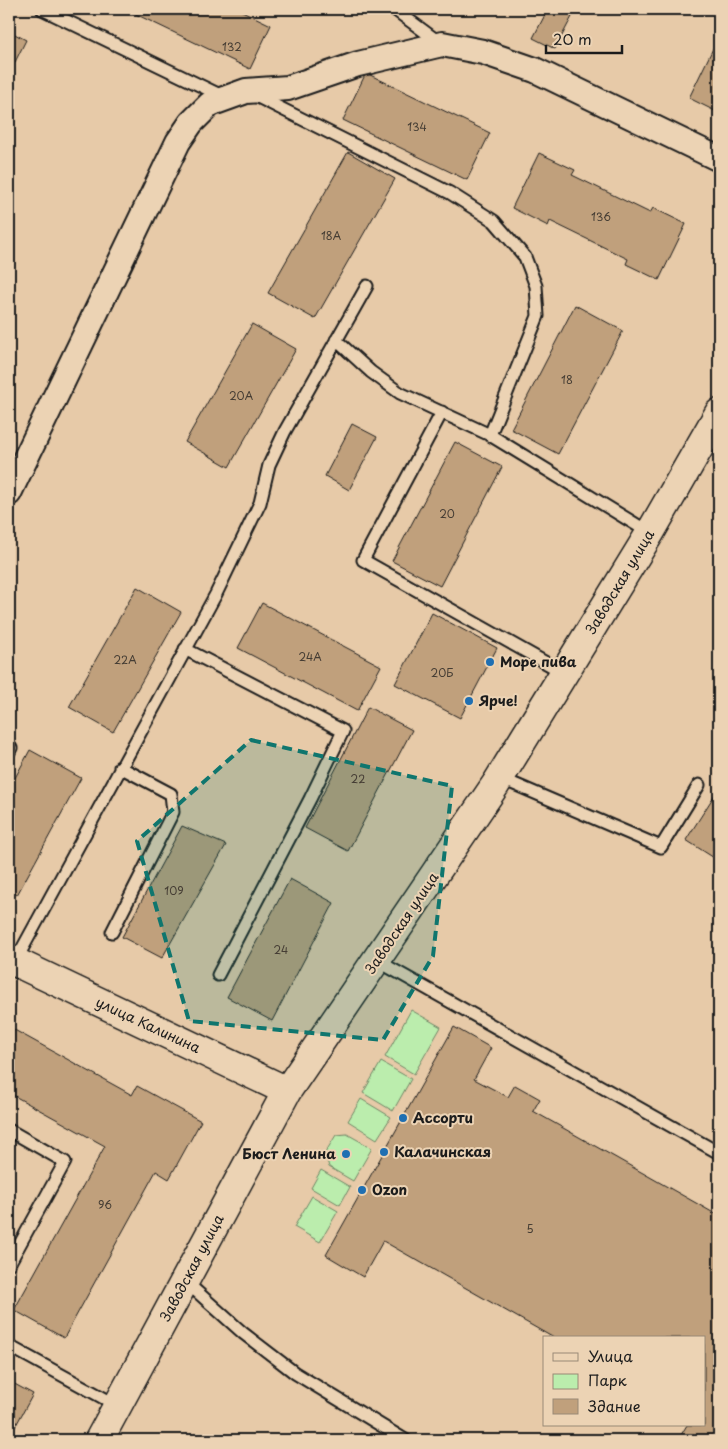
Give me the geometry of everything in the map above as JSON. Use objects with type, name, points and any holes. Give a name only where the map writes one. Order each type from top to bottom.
[{"type":"street","points":[[9,493],[178,142],[191,123],[210,104],[236,95],[288,88],[358,64],[442,44],[483,52],[535,70],[719,159]]},
{"type":"street","name":"Заводская улица","points":[[99,1440],[287,1091],[500,778],[650,533],[719,413]]},
{"type":"street","name":"улица Калинина","points":[[12,961],[287,1091]]},
{"type":"lane","points":[[42,9],[450,193],[494,221],[526,257],[536,286],[538,316],[490,435]]},
{"type":"lane","points":[[394,9],[442,44]]},
{"type":"lane","points":[[12,961],[216,594],[260,503],[270,465],[285,431],[367,286]]},
{"type":"lane","points":[[336,340],[371,372],[400,392],[490,435],[650,533]]},
{"type":"lane","points":[[442,412],[363,560],[564,673]]},
{"type":"lane","points":[[185,649],[343,731],[310,799],[218,975]]},
{"type":"lane","points":[[112,932],[173,812],[171,794],[120,767]]},
{"type":"lane","points":[[500,778],[661,847],[699,785]]},
{"type":"lane","points":[[376,960],[719,1152]]},
{"type":"lane","points":[[9,1130],[65,1162],[9,1264]]},
{"type":"lane","points":[[185,1281],[243,1333],[295,1373],[405,1440]]},
{"type":"lane","points":[[9,1346],[118,1406]]},
{"type":"highlighted area","points":[[251,740],[452,786],[433,956],[383,1040],[189,1021],[137,841]]},
{"type":"green space","points":[[411,1010],[441,1027],[414,1074],[385,1057]]},
{"type":"green space","points":[[381,1062],[411,1079],[393,1111],[363,1093]]},
{"type":"green space","points":[[361,1099],[391,1117],[377,1139],[348,1121]]},
{"type":"green space","points":[[347,1134],[372,1148],[353,1181],[329,1167],[325,1153],[336,1135]]},
{"type":"green space","points":[[321,1170],[350,1187],[340,1205],[311,1188]]},
{"type":"green space","points":[[312,1196],[338,1211],[320,1242],[294,1227]]},
{"type":"building","points":[[125,9],[238,9],[271,25],[250,69]]},
{"type":"building","points":[[548,9],[576,9],[555,49],[533,38]]},
{"type":"building","points":[[9,31],[26,40],[9,74]]},
{"type":"building","points":[[719,36],[719,113],[689,98]]},
{"type":"building","points":[[366,73],[490,133],[467,180],[343,120]]},
{"type":"building","points":[[348,152],[395,179],[315,319],[268,293]]},
{"type":"building","points":[[539,153],[575,170],[572,175],[650,213],[653,208],[686,224],[659,280],[626,264],[628,259],[550,221],[548,226],[512,208]]},
{"type":"building","points":[[575,305],[623,331],[558,454],[511,429]]},
{"type":"building","points":[[252,324],[296,349],[229,467],[185,442]]},
{"type":"building","points":[[352,424],[377,437],[349,490],[325,476]]},
{"type":"building","points":[[455,442],[502,467],[440,586],[392,561]]},
{"type":"building","points":[[137,587],[181,612],[113,732],[69,707]]},
{"type":"building","points":[[262,603],[381,666],[357,711],[238,648]]},
{"type":"building","points":[[432,613],[497,648],[460,718],[395,684]]},
{"type":"building","points":[[368,707],[412,730],[348,851],[305,828]]},
{"type":"building","points":[[30,750],[81,778],[17,895],[9,890],[9,789]]},
{"type":"building","points":[[719,788],[719,861],[686,840]]},
{"type":"building","points":[[182,826],[226,845],[162,958],[122,937]]},
{"type":"building","points":[[290,879],[334,903],[272,1021],[227,997]]},
{"type":"building","points":[[9,1027],[132,1095],[137,1086],[201,1121],[169,1179],[156,1171],[64,1338],[14,1310],[105,1146],[9,1093]]},
{"type":"building","points":[[454,1027],[491,1048],[474,1079],[508,1097],[515,1085],[540,1099],[533,1111],[719,1216],[719,1440],[678,1440],[686,1426],[706,1426],[706,1336],[550,1336],[383,1241],[363,1277],[326,1255]]},
{"type":"building","points":[[9,1381],[33,1394],[9,1438]]},
{"type":"place","name":"Море пива","points":[[490,662]]},
{"type":"place","name":"Ярче!","points":[[469,701]]},
{"type":"place","name":"Ассорти","points":[[403,1118]]},
{"type":"place","name":"Калачинская","points":[[384,1152]]},
{"type":"place","name":"Бюст Ленина","points":[[346,1154]]},
{"type":"place","name":"Ozon","points":[[362,1190]]}]
